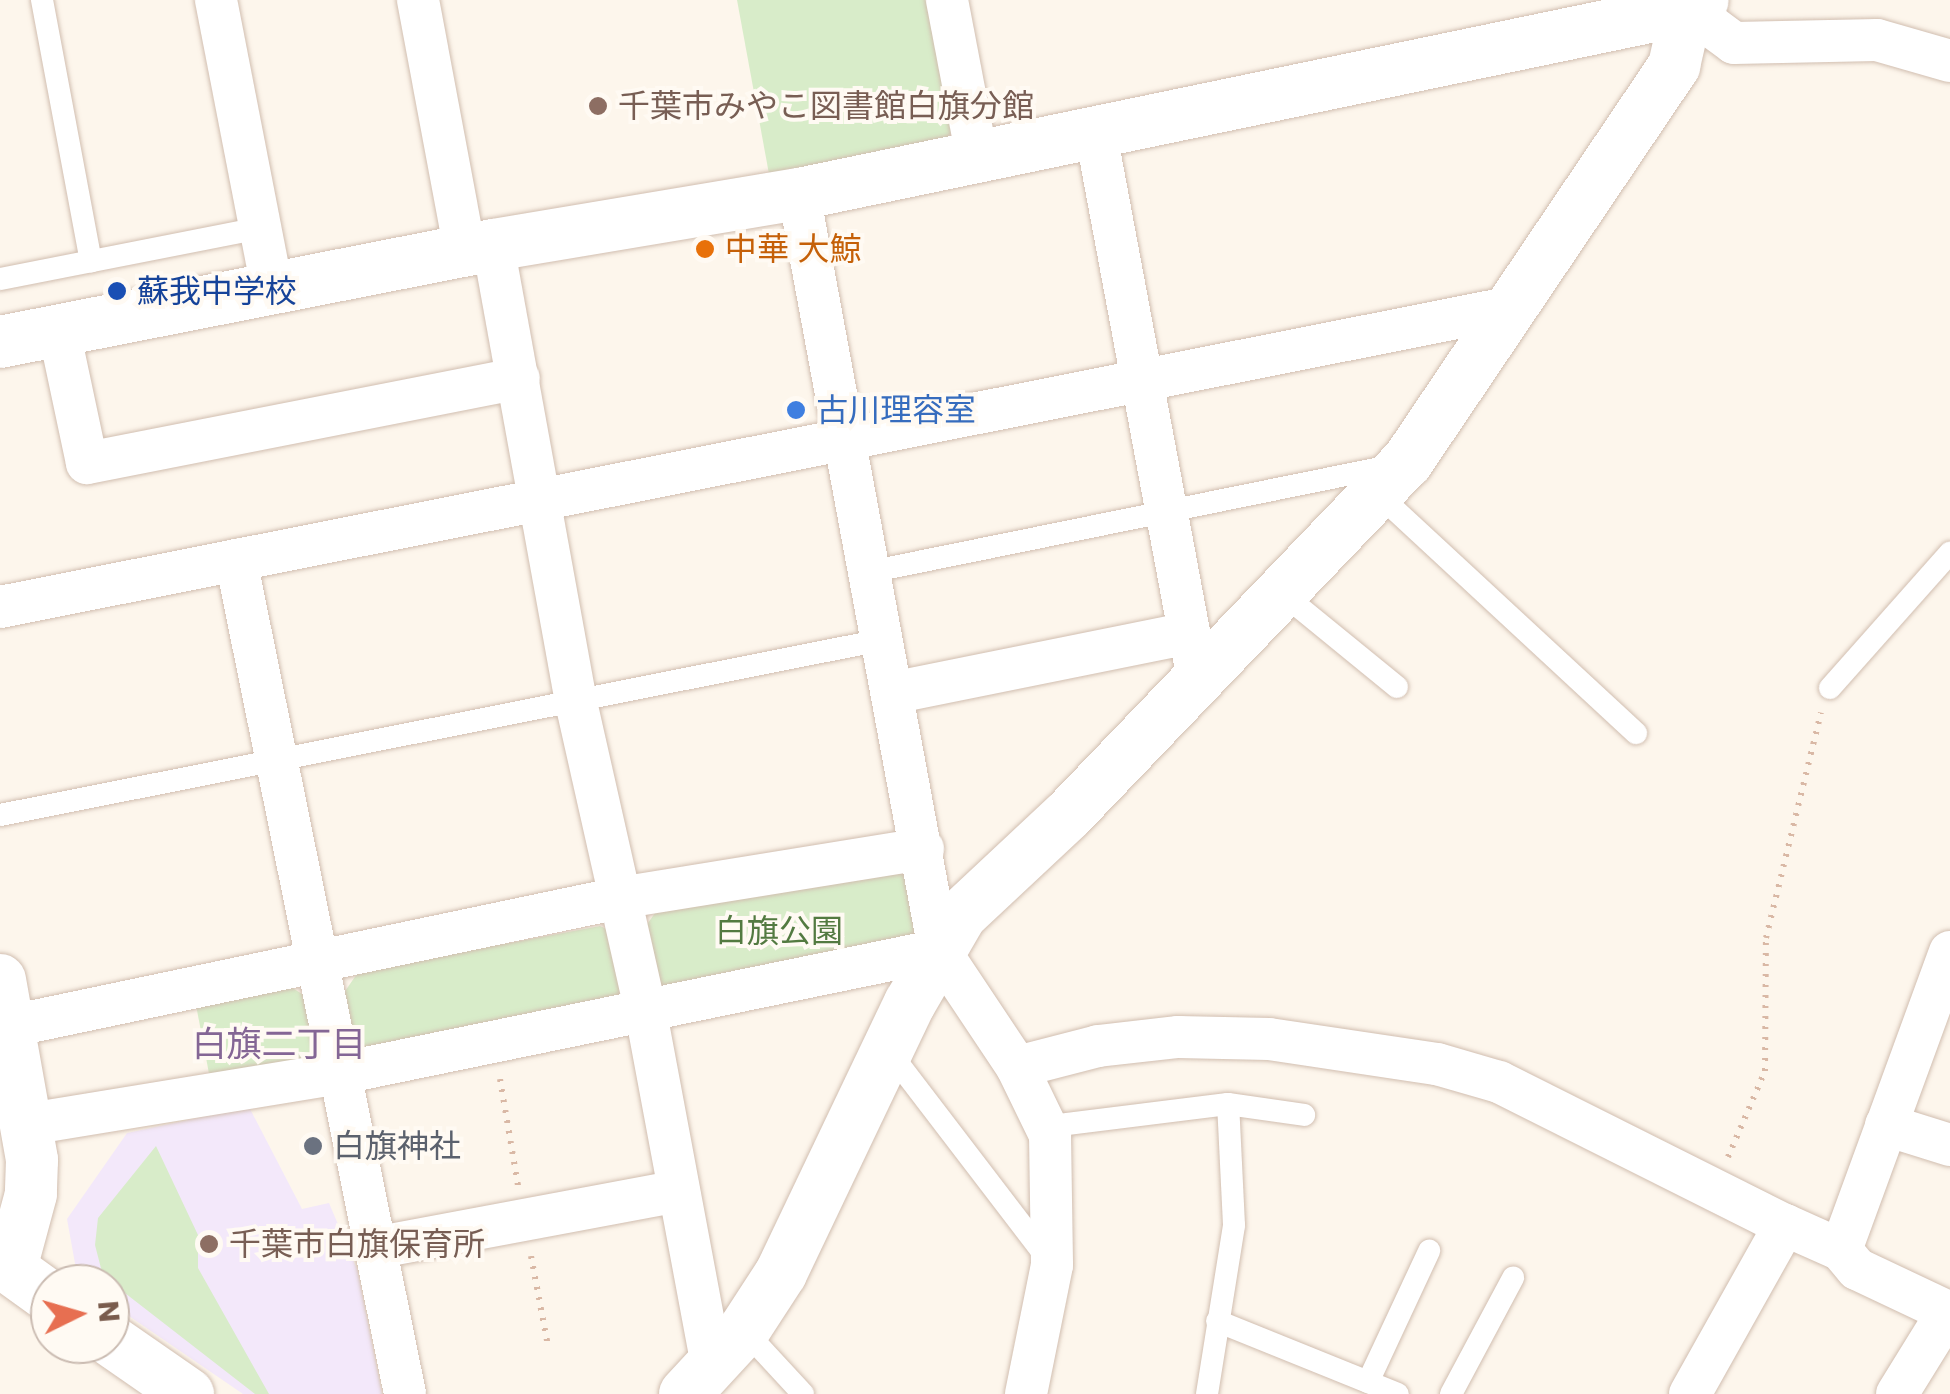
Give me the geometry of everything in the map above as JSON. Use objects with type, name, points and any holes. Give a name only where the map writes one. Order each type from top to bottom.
[{"type":"street","points":[[216,0],[272,289]]},
{"type":"street","points":[[418,0],[479,248],[518,378],[576,702],[646,1013],[714,1364]]},
{"type":"street","points":[[947,0],[977,157]]},
{"type":"street","points":[[1693,3],[1734,43],[1878,40],[1950,60]]},
{"type":"street","points":[[0,342],[479,248],[800,194],[1096,134],[1693,3]]},
{"type":"street","points":[[714,1364],[817,1208],[940,950],[984,888],[1068,816],[1193,657],[1283,594],[1393,479],[1674,66],[1693,3]]},
{"type":"street","points":[[1096,134],[1193,657]]},
{"type":"street","points":[[800,194],[940,950],[1017,1067],[1050,1136],[1052,1264],[1026,1394]]},
{"type":"street","points":[[0,607],[540,497],[1512,308]]},
{"type":"street","points":[[58,331],[86,463],[518,378]]},
{"type":"street","points":[[236,560],[273,758],[319,959],[405,1394]]},
{"type":"street","points":[[892,693],[1193,657]]},
{"type":"street","points":[[15,1278],[31,1194],[29,1124],[5,1003],[319,959],[619,898],[923,849]]},
{"type":"street","points":[[29,1124],[342,1073],[940,950]]},
{"type":"street","points":[[1841,1250],[1950,952]]},
{"type":"street","points":[[1017,1067],[1098,1046],[1178,1038],[1349,1048],[1499,1082],[1716,1185],[1785,1225],[1841,1250],[1857,1269],[1949,1313],[1897,1394]]},
{"type":"street","points":[[1886,1125],[1950,1145]]},
{"type":"street","points":[[374,1248],[679,1191]]},
{"type":"street","points":[[1690,1394],[1785,1225]]},
{"type":"street","points":[[130,1354],[188,1394]]},
{"type":"lane","points":[[42,0],[91,261]]},
{"type":"lane","points":[[0,280],[260,228]]},
{"type":"lane","points":[[870,572],[1166,513],[1393,479],[1636,734]]},
{"type":"lane","points":[[1830,688],[1950,553]]},
{"type":"lane","points":[[1283,594],[1396,688]]},
{"type":"lane","points":[[0,815],[881,640]]},
{"type":"lane","points":[[891,1054],[1052,1264]]},
{"type":"lane","points":[[1043,1127],[1228,1104],[1304,1115]]},
{"type":"lane","points":[[1206,1394],[1234,1225],[1228,1104]]},
{"type":"lane","points":[[1368,1382],[1429,1252]]},
{"type":"lane","points":[[1451,1394],[1513,1278]]},
{"type":"lane","points":[[1218,1321],[1398,1394]]},
{"type":"lane","points":[[714,1364],[802,1394]]},
{"type":"path","points":[[1716,1185],[1765,1071],[1766,938],[1807,756],[1830,688]]},
{"type":"shaded area","name":"千葉市白旗保育所","points":[[249,1107],[302,1209],[329,1203],[357,1269],[382,1394],[243,1394],[130,1317],[130,1264],[75,1264],[67,1219],[127,1133]]},
{"type":"green space","points":[[737,0],[932,0],[955,124],[947,140],[769,174]]},
{"type":"green space","name":"白旗公園","points":[[909,864],[921,925],[911,948],[672,994],[650,978],[641,933],[655,913]]},
{"type":"green space","points":[[600,926],[622,936],[631,982],[617,1004],[370,1053],[349,1036],[341,997],[359,971]]},
{"type":"green space","points":[[291,987],[313,1001],[321,1043],[308,1066],[211,1084],[196,1005]]},
{"type":"green space","points":[[156,1146],[198,1235],[198,1268],[269,1394],[255,1394],[130,1297],[130,1264],[100,1264],[95,1245],[98,1218]]},
{"type":"place","name":"千葉市みやこ図書館白旗分館","points":[[598,106]]},
{"type":"place","name":"中華 大鯨","points":[[705,249]]},
{"type":"place","name":"蘇我中学校","points":[[117,291]]},
{"type":"place","name":"古川理容室","points":[[796,410]]},
{"type":"place","name":"白旗神社","points":[[313,1146]]},
{"type":"place","name":"千葉市白旗保育所","points":[[209,1244]]},
{"type":"district","name":"白旗二丁目","points":[[279,1044]]}]
